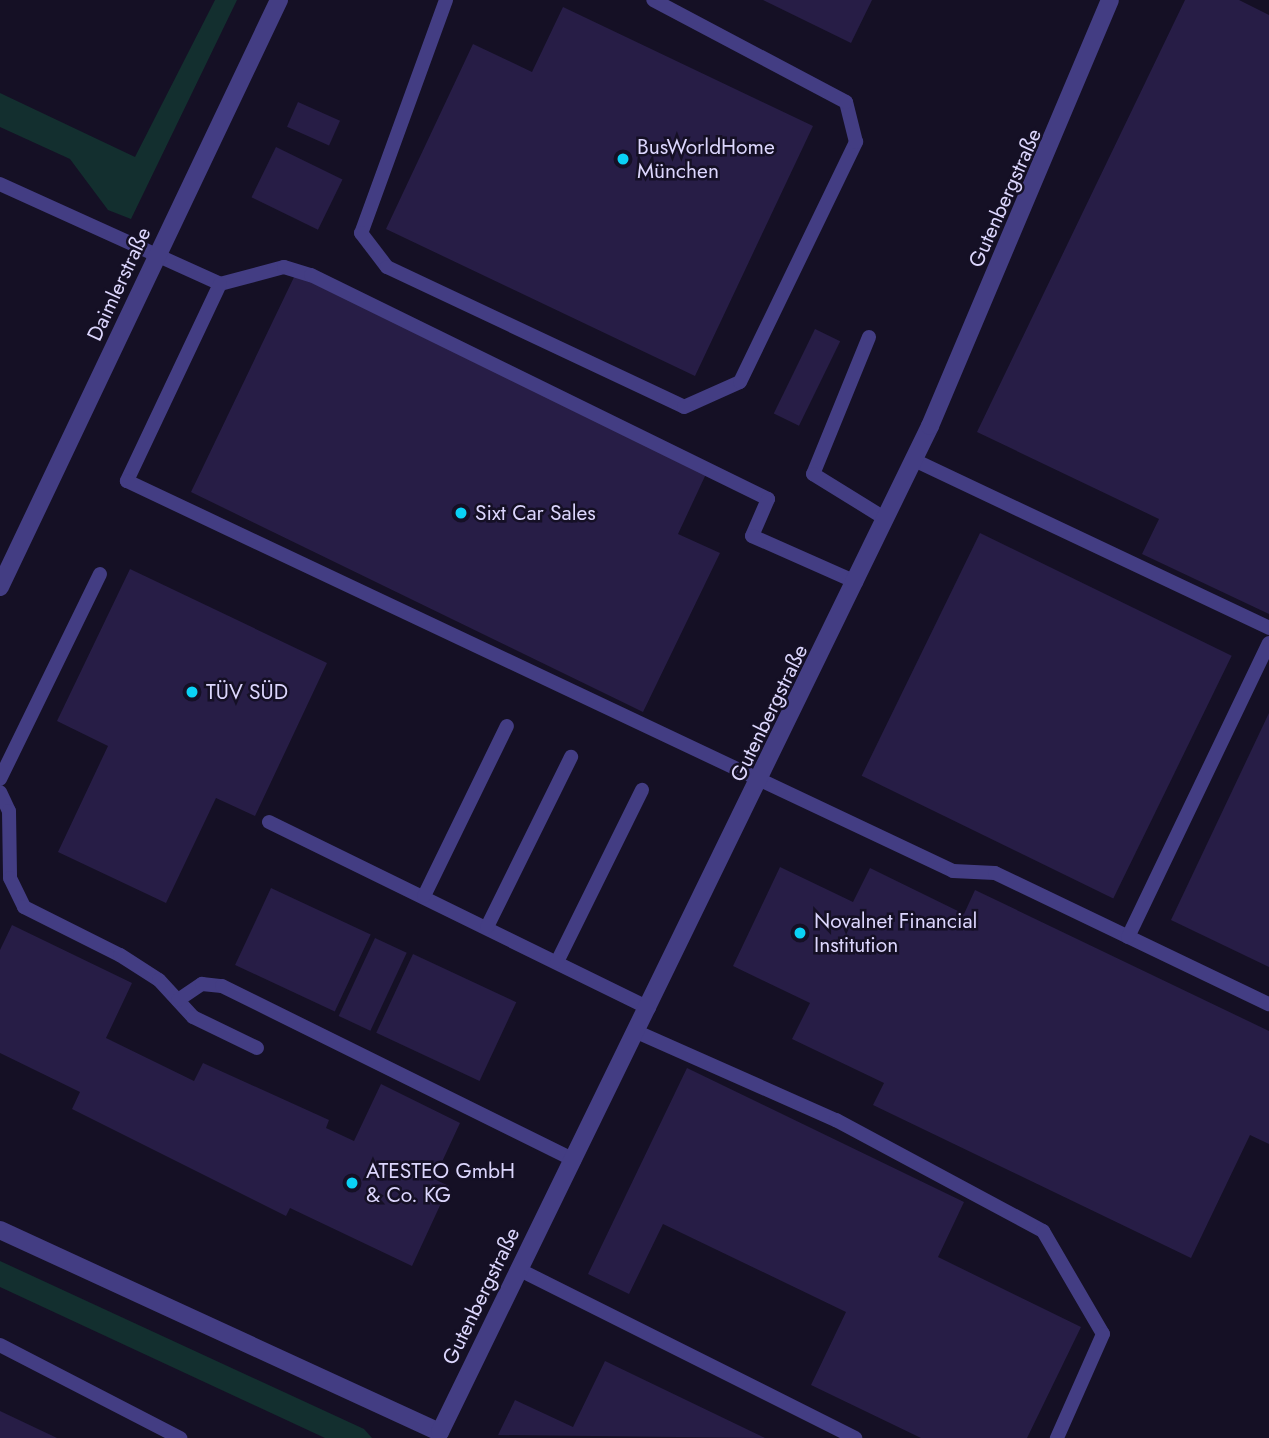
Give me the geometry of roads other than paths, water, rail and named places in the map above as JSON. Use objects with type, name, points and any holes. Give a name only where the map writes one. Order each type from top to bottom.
[{"type":"street","name":"Daimlerstraße","points":[[0,587],[279,0]]},
{"type":"street","name":"Gutenbergstraße","points":[[0,1230],[438,1435],[762,779],[914,460],[1110,0]]},
{"type":"lane","points":[[446,0],[361,233],[387,267],[684,407],[740,382],[856,142],[846,102],[653,0]]},
{"type":"lane","points":[[0,184],[220,284],[284,267],[311,275],[768,499],[752,536],[856,582]]},
{"type":"lane","points":[[220,284],[127,481],[953,871],[995,873],[1269,1004]]},
{"type":"lane","points":[[869,337],[813,474],[886,519]]},
{"type":"lane","points":[[914,460],[1269,628]]},
{"type":"lane","points":[[0,779],[100,574]]},
{"type":"lane","points":[[1128,937],[1269,643]]},
{"type":"lane","points":[[424,896],[507,726]]},
{"type":"lane","points":[[487,928],[572,757]]},
{"type":"lane","points":[[557,962],[642,790]]},
{"type":"lane","points":[[0,792],[9,811],[10,878],[24,907],[120,955],[178,1000],[193,1017],[257,1048]]},
{"type":"lane","points":[[269,822],[649,1008]]},
{"type":"lane","points":[[178,1000],[202,985],[222,986],[574,1160]]},
{"type":"lane","points":[[637,1032],[849,1126],[1043,1231],[1103,1334],[1057,1438]]},
{"type":"lane","points":[[520,1270],[855,1438]]},
{"type":"lane","points":[[0,1345],[180,1438]]},
{"type":"place","name":"BusWorldHome München","points":[[623,159]]},
{"type":"place","name":"Sixt Car Sales","points":[[461,513]]},
{"type":"place","name":"TÜV SÜD","points":[[192,692]]},
{"type":"place","name":"Novalnet Financial Institution","points":[[800,933]]},
{"type":"place","name":"ATESTEO GmbH & Co. KG","points":[[352,1183]]}]
